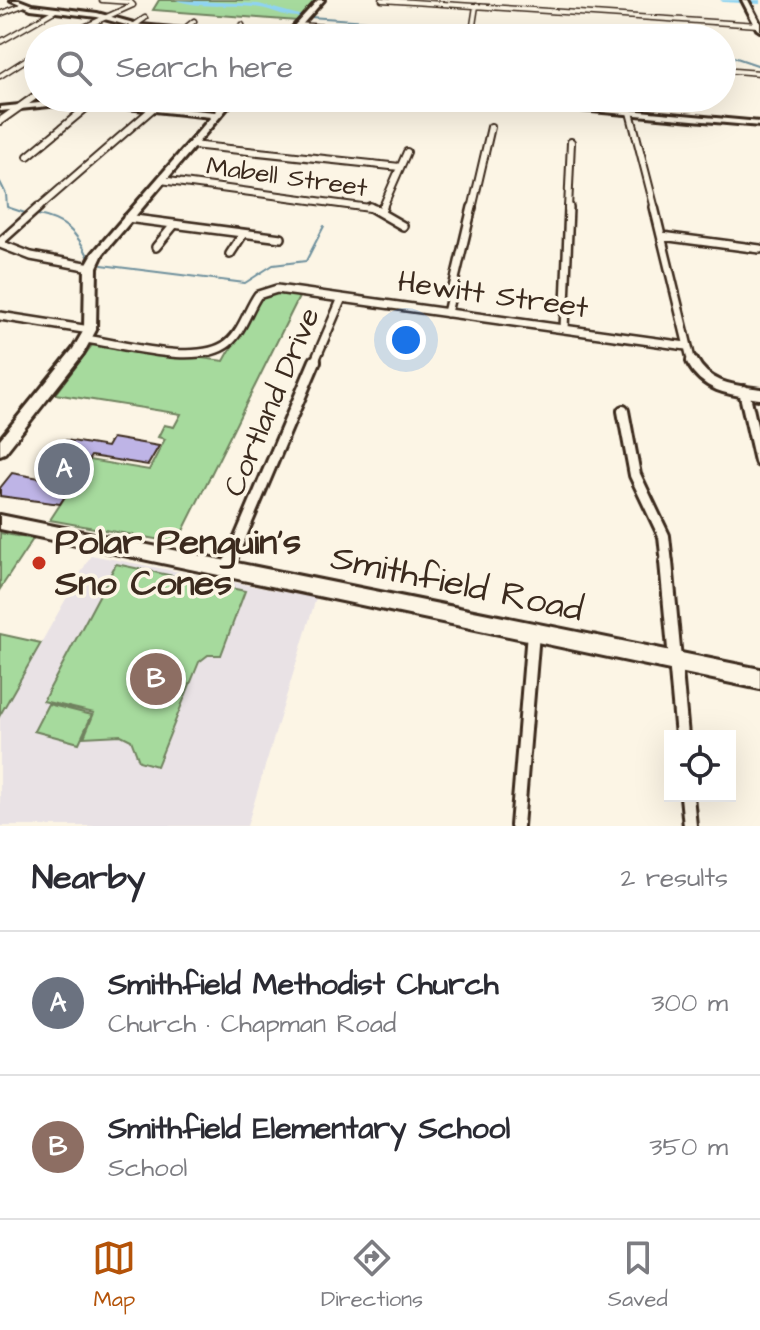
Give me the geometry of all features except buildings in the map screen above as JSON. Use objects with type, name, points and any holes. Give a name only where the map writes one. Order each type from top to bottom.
[{"type":"street","points":[[14,0],[23,5],[108,18],[128,24]]},
{"type":"street","points":[[94,24],[133,5],[130,2],[102,0]]},
{"type":"street","points":[[299,24],[321,0]]},
{"type":"street","points":[[382,0],[719,24]]},
{"type":"street","points":[[745,1],[759,27]]},
{"type":"street","points":[[0,14],[23,5]]},
{"type":"street","points":[[473,24],[476,6]]},
{"type":"street","points":[[31,24],[54,11]]},
{"type":"street","points":[[137,24],[145,18]]},
{"type":"street","points":[[190,24],[194,21]]},
{"type":"street","points":[[736,25],[759,27]]},
{"type":"street","points":[[0,42],[24,28]]},
{"type":"street","points":[[0,76],[24,61]]},
{"type":"street","points":[[736,71],[760,73]]},
{"type":"street","points":[[0,109],[22,106]]},
{"type":"street","points":[[0,121],[22,106]]},
{"type":"street","points":[[28,156],[81,112]]},
{"type":"street","points":[[91,267],[31,256],[0,243],[65,181],[95,162],[149,112]]},
{"type":"street","points":[[190,112],[218,115]]},
{"type":"street","points":[[0,449],[88,335],[91,267],[127,218],[220,112]]},
{"type":"street","points":[[760,124],[630,112],[686,346],[696,370],[719,386],[760,394]]},
{"type":"street","points":[[447,313],[491,127]]},
{"type":"street","points":[[564,329],[571,142]]},
{"type":"street","points":[[192,145],[400,167]]},
{"type":"street","points":[[381,212],[407,152]]},
{"type":"street","name":"Mabell Street","points":[[161,180],[359,204],[381,212],[403,226]]},
{"type":"street","points":[[127,218],[281,238]]},
{"type":"street","points":[[156,247],[174,225]]},
{"type":"street","points":[[230,254],[243,234]]},
{"type":"street","points":[[662,236],[760,249]]},
{"type":"street","name":"Hewitt Street","points":[[88,335],[204,354],[229,343],[254,301],[263,291],[277,289],[686,346]]},
{"type":"street","name":"Cortland Drive","points":[[227,568],[342,298]]},
{"type":"street","points":[[0,316],[88,335]]},
{"type":"street","points":[[744,391],[760,461]]},
{"type":"street","points":[[623,411],[635,475],[664,536],[681,730]]},
{"type":"street","name":"Smithfield Road","points":[[0,522],[760,679]]},
{"type":"street","points":[[517,826],[533,633]]},
{"type":"street","points":[[688,802],[690,826]]},
{"type":"shaded area","points":[[91,555],[316,598],[247,826],[0,826],[0,715]]},
{"type":"green space","points":[[159,0],[316,0],[297,21],[153,10]]},
{"type":"green space","points":[[276,292],[300,295],[177,543],[50,520],[89,460],[149,470],[165,439],[158,437],[164,425],[174,427],[181,414],[55,394],[93,344],[224,361],[258,300]]},
{"type":"green space","points":[[0,533],[33,539],[0,589]]},
{"type":"green space","points":[[116,564],[245,591],[221,655],[208,655],[199,662],[157,766],[139,761],[131,740],[121,735],[84,737],[94,713],[43,701]]},
{"type":"green space","points":[[0,634],[41,643],[0,715]]},
{"type":"green space","points":[[48,704],[92,715],[79,743],[34,731]]},
{"type":"waterway","points":[[179,0],[259,6],[300,16]]},
{"type":"waterway","points":[[723,0],[760,2]]},
{"type":"waterway","points":[[310,17],[411,24]]},
{"type":"waterway","points":[[736,58],[760,66]]},
{"type":"waterway","points":[[0,182],[6,194],[7,207],[25,213]]},
{"type":"waterway","points":[[38,215],[69,228],[88,256]]},
{"type":"waterway","points":[[102,265],[245,283],[273,265],[306,261],[324,226]]},
{"type":"place","name":"Smithfield Methodist Church","points":[[64,469]]},
{"type":"place","name":"Polar Penguin’s Sno Cones","points":[[39,563]]},
{"type":"place","name":"Smithfield Elementary School","points":[[156,679]]}]
